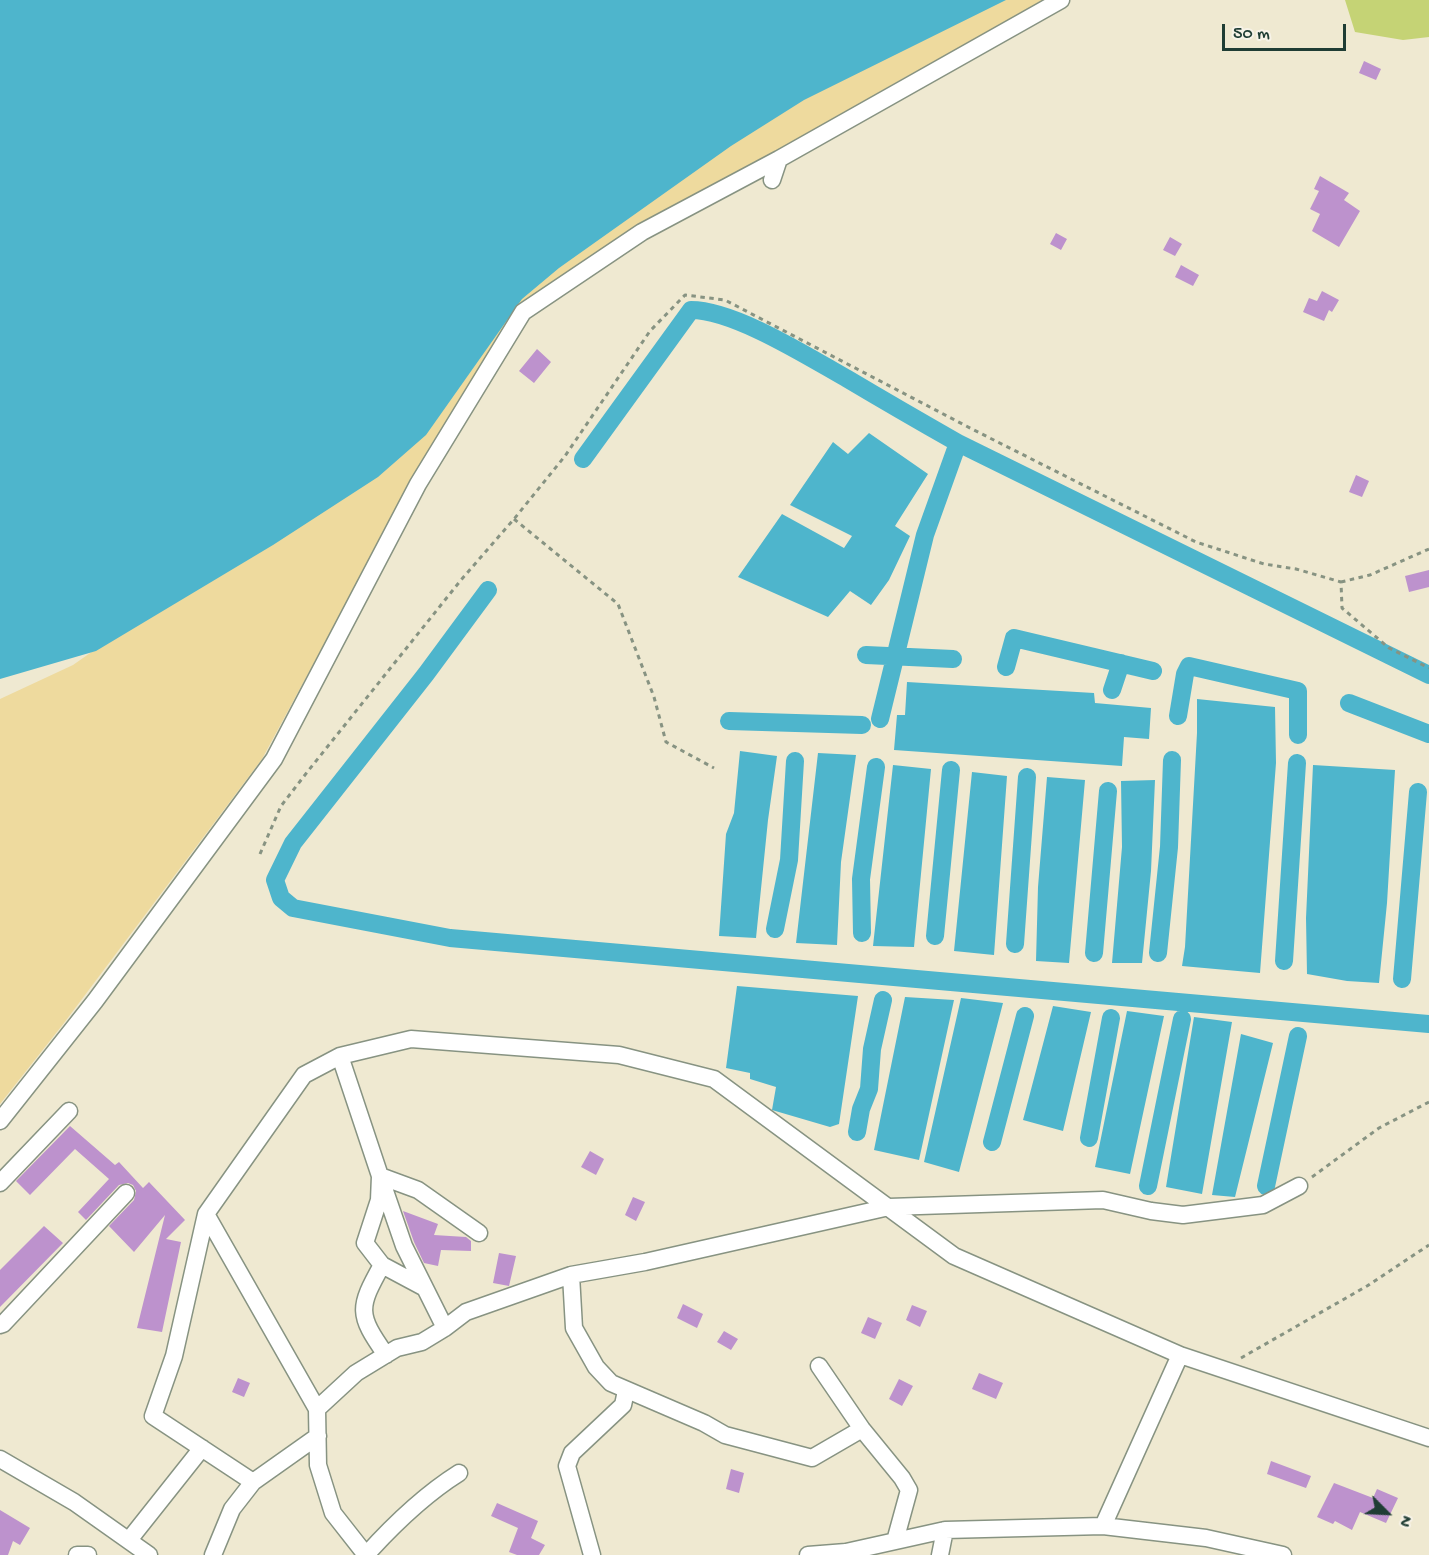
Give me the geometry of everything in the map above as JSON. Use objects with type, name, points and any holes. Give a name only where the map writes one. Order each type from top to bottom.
[{"type":"street","points":[[0,1121],[95,1001],[274,759],[418,484],[524,312],[642,232],[779,159],[1061,0]]},
{"type":"street","points":[[772,180],[779,159]]},
{"type":"street","points":[[253,1482],[153,1416],[174,1356],[206,1214],[304,1075],[340,1056],[411,1040],[620,1055],[714,1079],[954,1256],[1180,1355],[1429,1438]]},
{"type":"street","points":[[340,1056],[404,1246],[445,1328]]},
{"type":"street","points":[[0,1183],[69,1111]]},
{"type":"street","points":[[380,1176],[418,1190],[479,1233]]},
{"type":"street","points":[[380,1176],[379,1200],[365,1243],[382,1265],[425,1288]]},
{"type":"street","points":[[317,1409],[356,1373],[397,1348],[422,1342],[466,1312],[571,1275],[645,1262],[890,1207],[1102,1200],[1151,1212],[1183,1215],[1263,1205],[1299,1186]]},
{"type":"street","points":[[0,1325],[126,1193]]},
{"type":"street","points":[[206,1214],[317,1409],[318,1465],[333,1513],[366,1555],[395,1524],[438,1486],[459,1473]]},
{"type":"street","points":[[382,1265],[366,1294],[364,1317],[368,1329],[386,1355]]},
{"type":"street","points":[[571,1275],[574,1329],[596,1367],[611,1383],[626,1391],[704,1423],[725,1435],[812,1458],[862,1429]]},
{"type":"street","points":[[1103,1526],[1180,1355]]},
{"type":"street","points":[[819,1366],[862,1429],[909,1490],[895,1541]]},
{"type":"street","points":[[592,1555],[567,1466],[572,1453],[622,1405],[626,1391]]},
{"type":"street","points":[[213,1555],[232,1509],[253,1482],[318,1436]]},
{"type":"street","points":[[129,1539],[202,1448]]},
{"type":"street","points":[[0,1459],[74,1502],[149,1555]]},
{"type":"street","points":[[807,1555],[844,1553],[945,1530],[1103,1526],[1206,1538],[1282,1555]]},
{"type":"street","points":[[940,1555],[945,1530]]},
{"type":"street","points":[[77,1555],[88,1555]]},
{"type":"path","points":[[260,854],[281,806],[461,580],[565,456],[650,331],[685,295],[725,300],[932,409],[1196,542],[1264,564],[1296,569],[1341,582],[1370,575],[1429,549]]},
{"type":"path","points":[[514,519],[618,604],[654,697],[666,742],[714,768]]},
{"type":"path","points":[[1341,582],[1341,608],[1389,648],[1429,668]]},
{"type":"path","points":[[1299,1186],[1379,1128],[1429,1102]]},
{"type":"path","points":[[1224,1370],[1367,1286],[1429,1245]]},
{"type":"green space","points":[[1345,0],[1429,0],[1429,37],[1403,40],[1355,32]]},
{"type":"sand","points":[[971,0],[1049,0],[902,79],[637,232],[525,309],[398,507],[262,759],[64,1023],[0,1104],[0,699],[73,665],[280,520],[512,292],[732,131]]},
{"type":"water","points":[[0,0],[1006,0],[804,100],[731,146],[559,268],[522,299],[426,435],[378,477],[273,545],[96,651],[0,679]]},
{"type":"water","points":[[869,433],[928,474],[895,526],[910,536],[889,580],[871,605],[850,591],[828,617],[738,577],[782,514],[844,548],[852,536],[790,505],[833,442],[848,454]]},
{"type":"water","points":[[907,682],[1094,693],[1095,703],[1151,708],[1149,739],[1124,737],[1122,766],[894,750],[897,715],[905,715]]},
{"type":"water","points":[[1197,699],[1275,707],[1276,763],[1260,973],[1182,966],[1185,947]]},
{"type":"water","points":[[740,751],[777,756],[756,938],[719,936],[726,834],[734,813]]},
{"type":"water","points":[[818,753],[856,755],[841,862],[837,945],[796,943]]},
{"type":"water","points":[[893,765],[931,769],[914,947],[873,946]]},
{"type":"water","points":[[1313,765],[1395,770],[1387,903],[1379,983],[1347,981],[1307,974],[1306,918]]},
{"type":"water","points":[[972,772],[1007,776],[994,955],[954,951]]},
{"type":"water","points":[[1047,777],[1085,780],[1069,963],[1036,961],[1038,887]]},
{"type":"water","points":[[1155,780],[1151,871],[1142,963],[1112,963],[1122,847],[1121,781]]},
{"type":"water","points":[[737,986],[858,996],[839,1124],[830,1127],[772,1110],[776,1087],[750,1079],[750,1073],[726,1068]]},
{"type":"water","points":[[905,997],[954,1000],[919,1160],[874,1150]]},
{"type":"water","points":[[961,998],[1003,1003],[959,1172],[924,1162]]},
{"type":"water","points":[[1053,1006],[1091,1012],[1063,1131],[1023,1120]]},
{"type":"water","points":[[1127,1011],[1164,1016],[1130,1174],[1095,1167]]},
{"type":"water","points":[[1194,1017],[1232,1022],[1202,1194],[1166,1187]]},
{"type":"water","points":[[1241,1034],[1273,1043],[1235,1197],[1212,1195]]},
{"type":"building","points":[[1364,61],[1381,69],[1376,80],[1359,73]]},
{"type":"building","points":[[1320,176],[1349,193],[1344,200],[1360,211],[1339,247],[1312,231],[1320,214],[1310,209],[1319,191],[1314,189]]},
{"type":"building","points":[[1056,233],[1067,239],[1061,250],[1050,244]]},
{"type":"building","points":[[1170,237],[1182,244],[1175,256],[1163,250]]},
{"type":"building","points":[[1181,265],[1199,275],[1193,286],[1175,277]]},
{"type":"building","points":[[1322,291],[1339,300],[1332,312],[1329,310],[1324,321],[1303,312],[1309,298],[1317,301]]},
{"type":"building","points":[[537,349],[551,362],[534,383],[519,371]]},
{"type":"building","points":[[1356,475],[1369,481],[1362,497],[1349,492]]},
{"type":"building","points":[[1429,570],[1429,587],[1409,592],[1405,576]]},
{"type":"building","points":[[70,1126],[115,1165],[119,1162],[143,1188],[149,1182],[185,1220],[166,1239],[181,1242],[162,1332],[137,1328],[165,1215],[134,1252],[109,1226],[134,1200],[136,1191],[133,1185],[128,1183],[119,1185],[86,1220],[78,1212],[109,1179],[75,1149],[30,1195],[16,1181]]},
{"type":"building","points":[[590,1151],[604,1159],[596,1175],[581,1167]]},
{"type":"building","points":[[633,1197],[645,1202],[636,1221],[625,1215]]},
{"type":"building","points":[[403,1211],[438,1224],[434,1235],[466,1237],[471,1241],[471,1251],[441,1250],[438,1266],[424,1263]]},
{"type":"building","points":[[44,1226],[63,1243],[0,1307],[0,1270]]},
{"type":"building","points":[[499,1253],[516,1256],[509,1286],[493,1283]]},
{"type":"building","points":[[683,1304],[703,1314],[697,1328],[677,1318]]},
{"type":"building","points":[[912,1305],[927,1311],[920,1327],[906,1320]]},
{"type":"building","points":[[868,1317],[882,1323],[875,1339],[861,1333]]},
{"type":"building","points":[[724,1331],[738,1339],[731,1350],[717,1342]]},
{"type":"building","points":[[979,1373],[1003,1383],[996,1399],[972,1389]]},
{"type":"building","points":[[238,1378],[250,1383],[244,1397],[232,1392]]},
{"type":"building","points":[[899,1379],[913,1386],[902,1406],[889,1399]]},
{"type":"building","points":[[1271,1461],[1311,1476],[1306,1488],[1267,1474]]},
{"type":"building","points":[[731,1469],[744,1473],[739,1493],[726,1489]]},
{"type":"building","points":[[1334,1483],[1373,1498],[1377,1489],[1398,1498],[1386,1523],[1360,1512],[1352,1530],[1335,1521],[1333,1524],[1317,1517]]},
{"type":"building","points":[[497,1503],[538,1521],[531,1538],[545,1545],[539,1555],[517,1555],[509,1552],[518,1528],[491,1516]]},
{"type":"building","points":[[0,1510],[30,1528],[20,1545],[13,1541],[8,1555],[0,1555]]},
{"type":"waterway","points":[[583,459],[691,310],[728,318],[770,336],[958,443]]},
{"type":"waterway","points":[[880,719],[925,535],[958,443],[1429,675]]},
{"type":"waterway","points":[[488,590],[426,674],[293,843],[275,880],[281,898],[293,908],[450,938],[1429,1024]]},
{"type":"waterway","points":[[1006,667],[1014,638],[1153,671]]},
{"type":"waterway","points":[[866,655],[953,659]]},
{"type":"waterway","points":[[1112,690],[1121,663]]},
{"type":"waterway","points":[[1178,716],[1185,674],[1189,666],[1298,691],[1298,735]]},
{"type":"waterway","points":[[1349,703],[1429,734]]},
{"type":"waterway","points":[[729,721],[862,725]]},
{"type":"waterway","points":[[1158,953],[1169,847],[1172,760]]},
{"type":"waterway","points":[[775,929],[789,860],[795,761]]},
{"type":"waterway","points":[[1284,961],[1297,763]]},
{"type":"waterway","points":[[862,933],[861,879],[876,767]]},
{"type":"waterway","points":[[935,936],[951,770]]},
{"type":"waterway","points":[[1015,944],[1027,777]]},
{"type":"waterway","points":[[1094,953],[1108,791]]},
{"type":"waterway","points":[[1402,979],[1418,792]]},
{"type":"waterway","points":[[857,1132],[861,1109],[869,1089],[872,1049],[883,1000]]},
{"type":"waterway","points":[[992,1142],[1025,1016]]},
{"type":"waterway","points":[[1089,1138],[1111,1018]]},
{"type":"waterway","points":[[1148,1186],[1182,1019]]},
{"type":"waterway","points":[[1266,1186],[1298,1036]]}]
